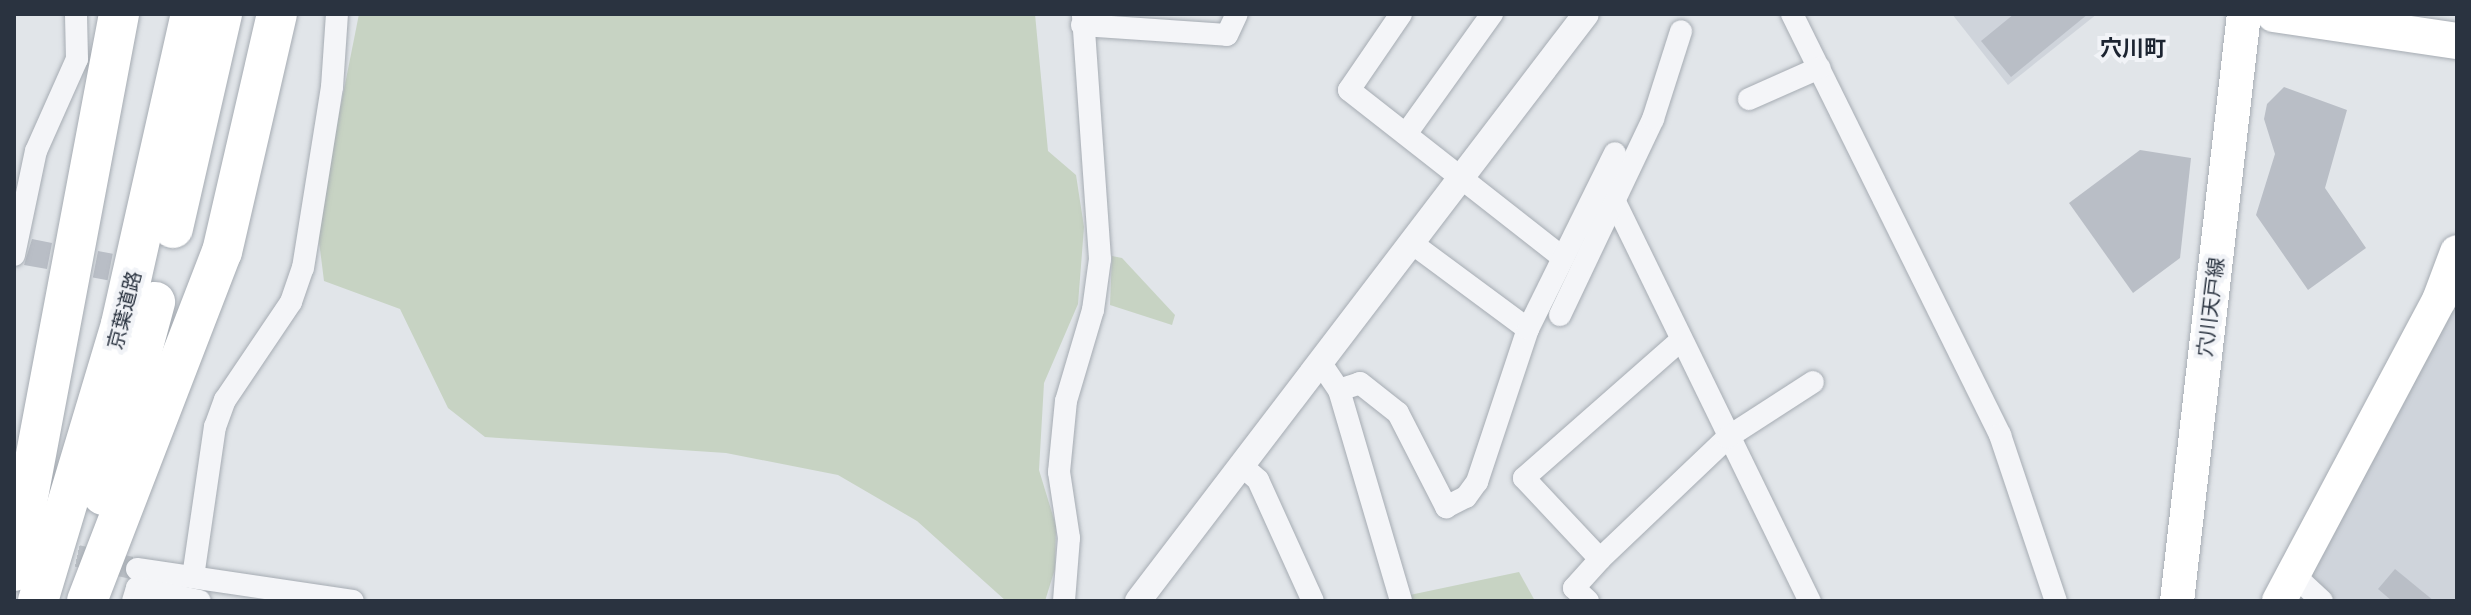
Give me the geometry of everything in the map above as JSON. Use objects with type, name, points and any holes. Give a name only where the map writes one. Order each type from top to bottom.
[{"type":"highway","points":[[14,571],[119,14]]},
{"type":"highway","points":[[109,76],[138,14]]},
{"type":"highway","name":"京葉道路","points":[[38,601],[121,324],[191,14]]},
{"type":"highway","name":"京葉道路","points":[[71,601],[133,387],[222,14]]},
{"type":"highway","points":[[2274,14],[2457,41]]},
{"type":"highway","points":[[87,601],[222,252],[275,17]]},
{"type":"main road","name":"穴川天戸線","points":[[2177,601],[2244,14]]},
{"type":"main road","points":[[2286,588],[2439,300],[2457,252]]},
{"type":"street","points":[[14,255],[36,151],[77,59],[76,14]]},
{"type":"street","points":[[193,577],[215,427],[225,400],[291,302],[303,268],[332,87],[337,14]]},
{"type":"street","points":[[1064,601],[1070,563],[1059,472],[1063,429],[1100,259],[1083,19],[1227,35],[1237,14]]},
{"type":"street","points":[[1401,14],[1349,90],[1563,258]]},
{"type":"street","points":[[1406,134],[1492,14]]},
{"type":"street","points":[[1138,601],[1322,365],[1586,14]]},
{"type":"street","points":[[1792,14],[2000,435],[2056,601]]},
{"type":"street","points":[[1560,315],[1616,204],[1681,31]]},
{"type":"street","points":[[1749,99],[1819,68]]},
{"type":"street","points":[[1339,390],[1360,383],[1398,413],[1446,507],[1477,482],[1528,329],[1615,153]]},
{"type":"street","points":[[1616,204],[1810,601]]},
{"type":"street","points":[[1413,244],[1528,329]]},
{"type":"street","points":[[1600,559],[1524,478],[1681,340]]},
{"type":"street","points":[[1322,365],[1339,390],[1401,601]]},
{"type":"street","points":[[1588,601],[1574,588],[1600,559],[1728,437],[1813,382]]},
{"type":"street","points":[[1242,466],[1258,480],[1313,601]]},
{"type":"street","points":[[137,569],[193,577],[265,596],[353,601]]},
{"type":"street","points":[[133,601],[137,588],[200,601]]},
{"type":"street","points":[[2286,588],[2322,601]]},
{"type":"shaded area","points":[[1952,14],[2097,14],[2008,85]]},
{"type":"shaded area","points":[[2457,301],[2457,601],[2333,601],[2313,582],[2313,566]]},
{"type":"green space","points":[[359,14],[1035,14],[1048,151],[1076,175],[1084,227],[1078,304],[1044,383],[1039,470],[1056,526],[1055,569],[1045,601],[1006,601],[917,521],[838,475],[726,453],[485,437],[448,408],[400,309],[324,281],[317,225]]},
{"type":"green space","points":[[1112,256],[1122,258],[1175,315],[1172,325],[1110,305]]},
{"type":"green space","points":[[1519,572],[1535,601],[1408,601],[1405,596]]},
{"type":"building","points":[[2014,14],[2088,14],[2011,77],[1981,41]]},
{"type":"building","points":[[2284,87],[2347,110],[2325,188],[2366,248],[2308,290],[2256,215],[2275,154],[2264,119],[2267,104]]},
{"type":"building","points":[[2140,150],[2191,158],[2180,258],[2133,293],[2069,203]]},
{"type":"building","points":[[32,239],[52,243],[47,269],[24,265]]},
{"type":"building","points":[[98,251],[113,254],[108,280],[93,278]]},
{"type":"building","points":[[2395,569],[2434,601],[2392,601],[2378,589]]},
{"type":"tunnel","points":[[45,549],[137,569]]},
{"type":"district","name":"穴川町","points":[[2133,49]]}]
